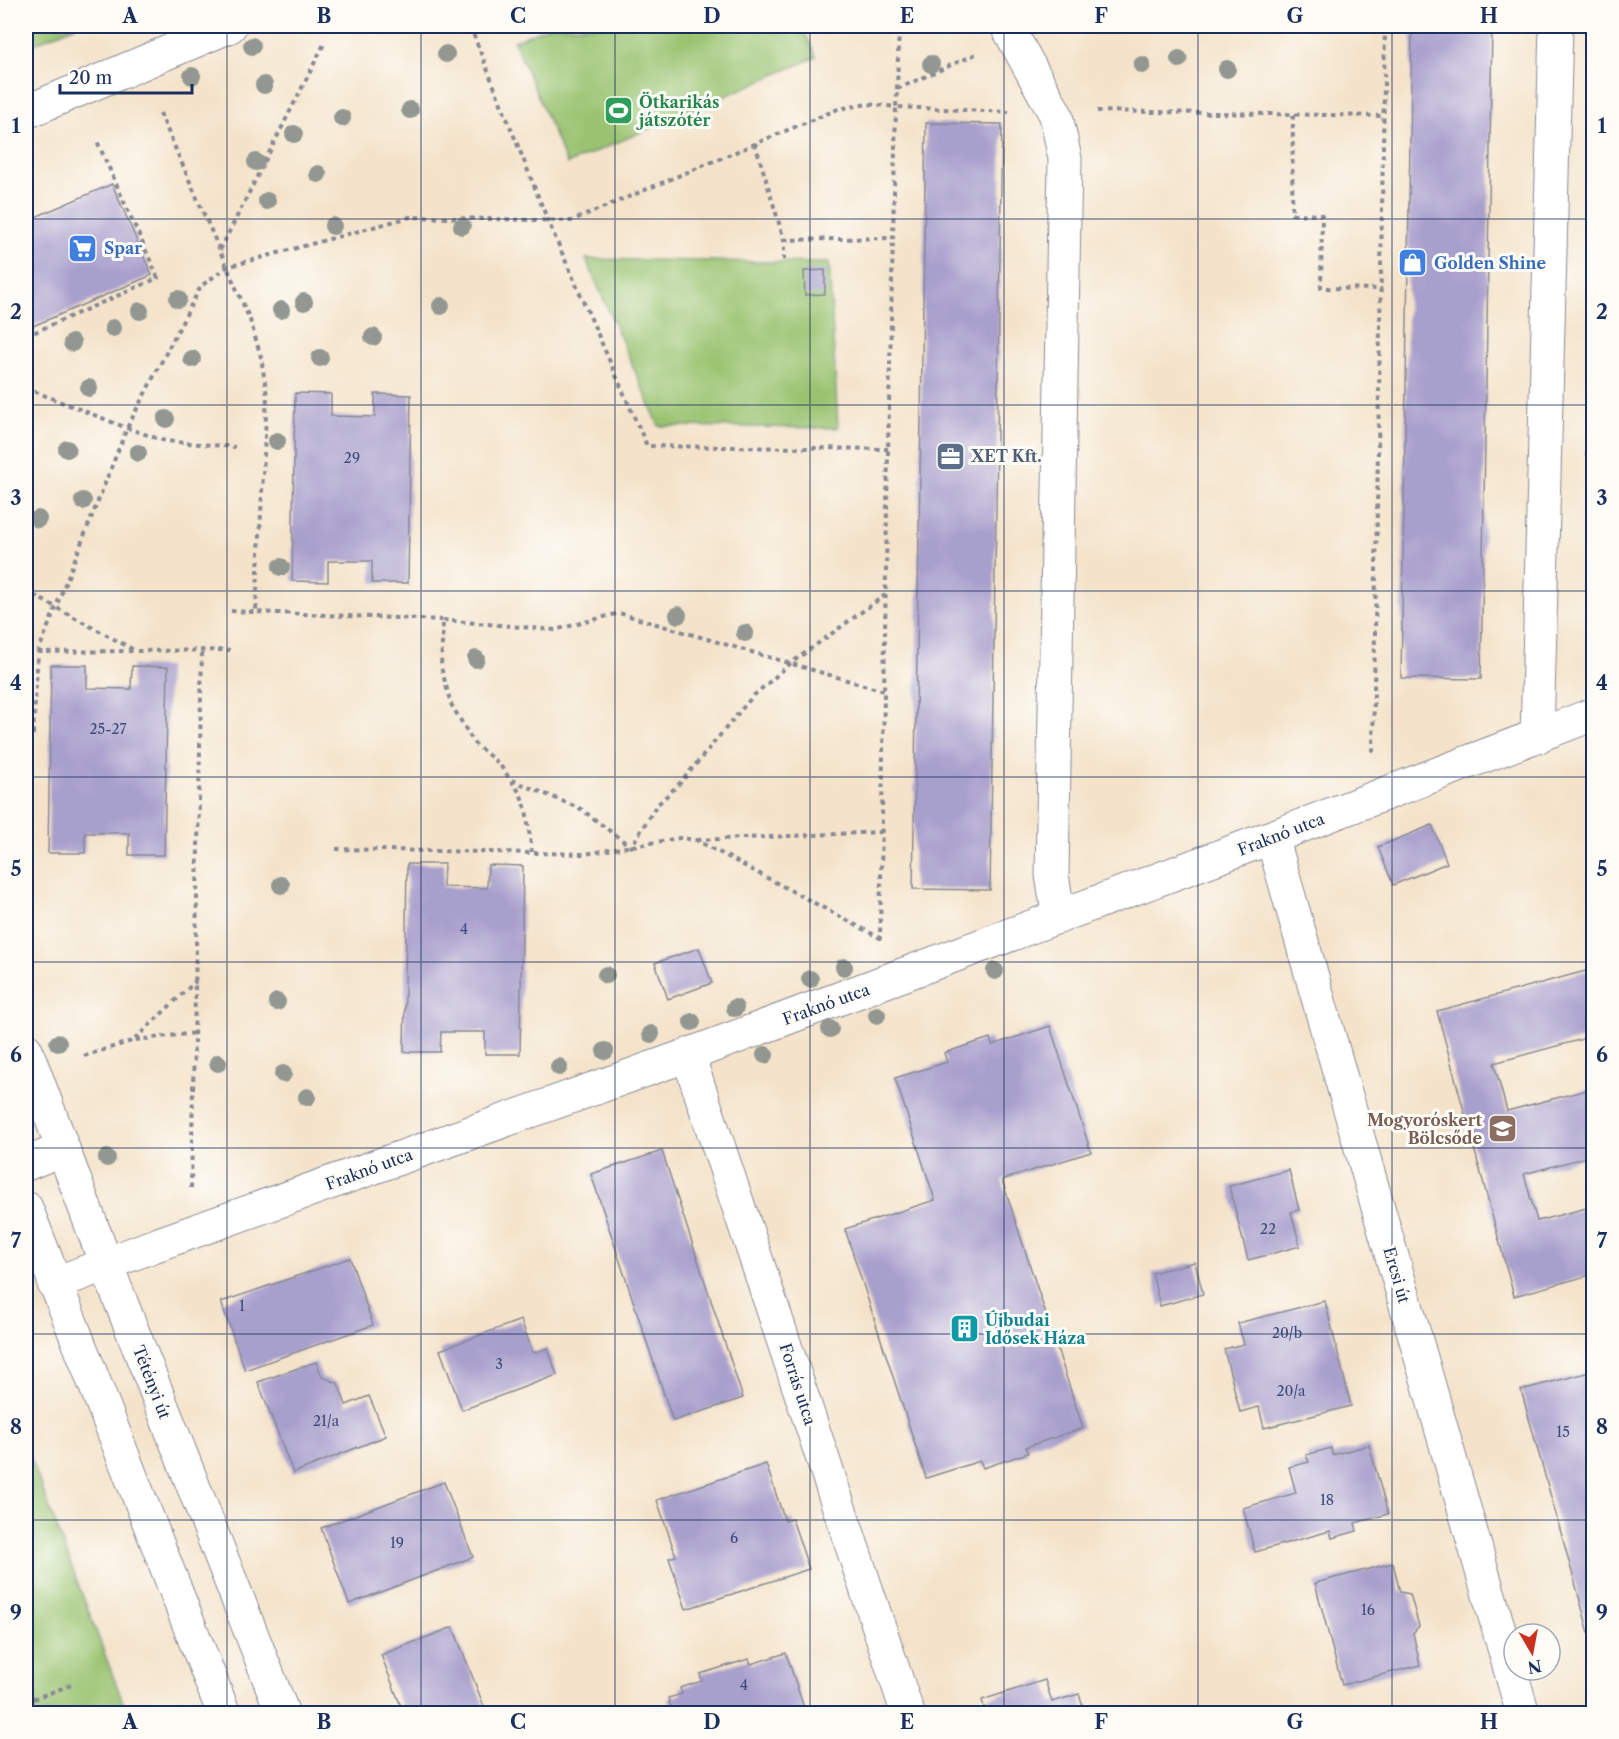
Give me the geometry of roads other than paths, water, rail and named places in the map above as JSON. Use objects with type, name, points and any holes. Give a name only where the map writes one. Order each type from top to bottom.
[{"type":"street","points":[[26,112],[230,26]]},
{"type":"street","points":[[1537,737],[1556,26]]},
{"type":"street","points":[[1010,31],[1056,115],[1065,159],[1052,875],[1059,917]]},
{"type":"street","name":"Fraknó utca","points":[[54,1284],[688,1055],[1272,837],[1593,714]]},
{"type":"street","name":"Ercsi út","points":[[1272,837],[1523,1713]]},
{"type":"street","name":"Tétényi út","points":[[26,1050],[106,1264],[283,1713]]},
{"type":"street","name":"Forrás utca","points":[[688,1055],[908,1713]]},
{"type":"street","points":[[26,1164],[63,1149]]},
{"type":"street","points":[[26,1208],[224,1713]]},
{"type":"place","name":"Ötkarikás játszótér","points":[[618,111]]},
{"type":"place","name":"Spar","points":[[83,248]]},
{"type":"place","name":"Golden Shine","points":[[1413,263]]},
{"type":"place","name":"XET Kft.","points":[[950,456]]},
{"type":"place","name":"Mogyoróskert Bölcsőde","points":[[1503,1129]]},
{"type":"place","name":"Újbudai Idősek Háza","points":[[964,1329]]}]
